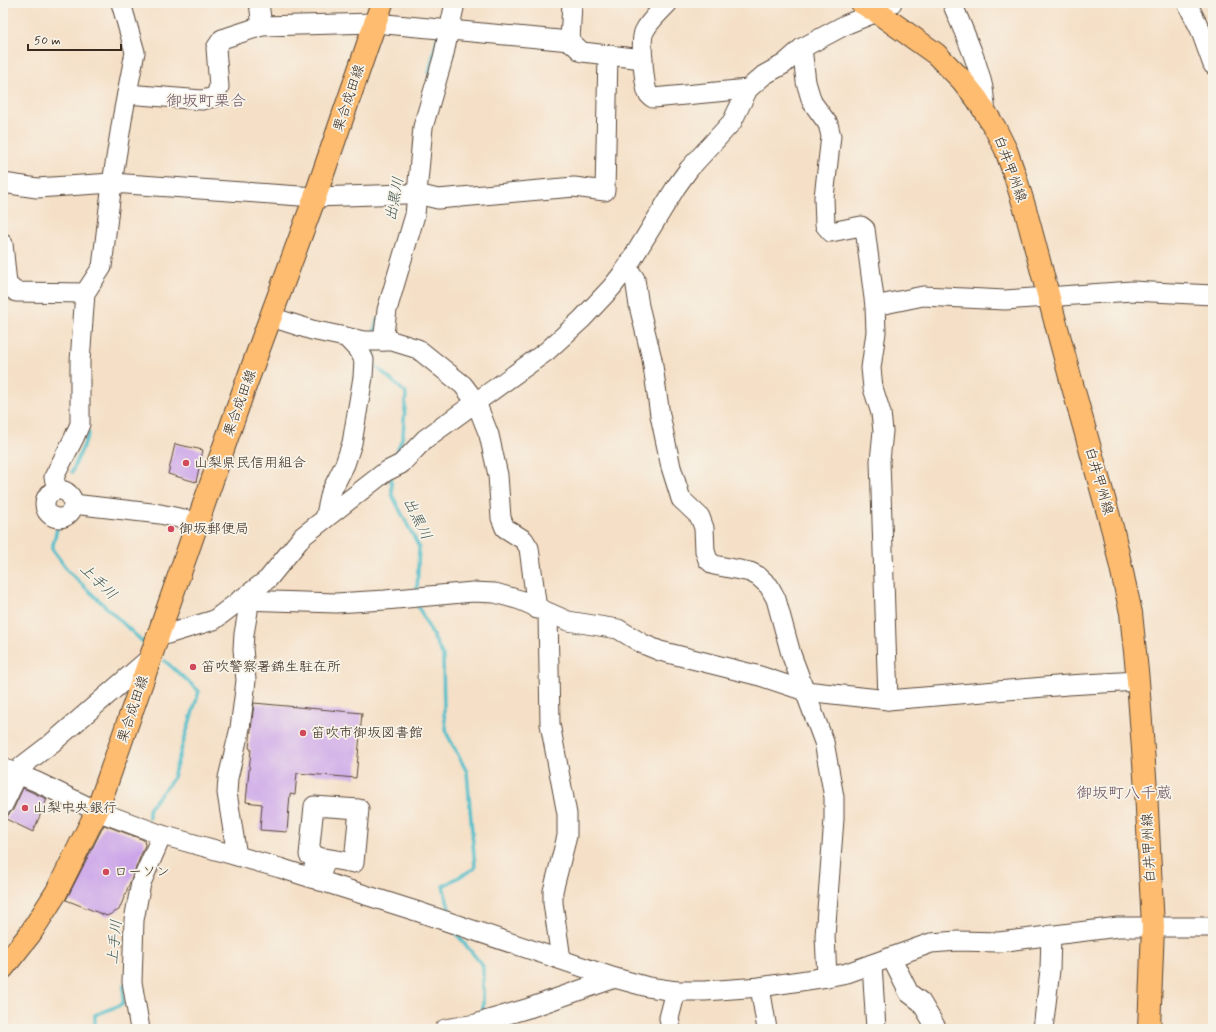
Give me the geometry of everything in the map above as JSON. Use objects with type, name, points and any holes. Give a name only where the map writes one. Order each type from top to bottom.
[{"type":"main road","name":"白井甲州線","points":[[877,6],[936,54],[961,79],[986,113],[1006,150],[1015,176],[1049,298],[1122,570],[1131,613],[1138,681],[1146,790],[1153,927],[1149,1029]]},
{"type":"main road","name":"栗合成田線","points":[[3,968],[30,934],[56,893],[97,811],[198,522],[315,197],[378,13]]},
{"type":"street","points":[[121,3],[135,52],[126,94],[112,183],[102,267],[85,293],[80,361],[80,424],[54,477],[57,490],[48,494],[45,503],[46,508],[56,517],[66,516],[72,509],[73,504],[160,514],[198,522]]},
{"type":"street","points":[[259,3],[262,26]]},
{"type":"street","points":[[374,341],[387,310],[414,215],[410,194],[423,127],[443,58],[440,29],[455,3]]},
{"type":"street","points":[[570,41],[572,3]]},
{"type":"street","points":[[668,3],[643,33],[643,59],[647,92],[649,96],[653,98],[748,89]]},
{"type":"street","points":[[952,3],[977,67],[983,87],[986,113]]},
{"type":"street","points":[[1187,3],[1207,29],[1213,64]]},
{"type":"street","points":[[158,637],[214,620],[268,579],[303,536],[393,468],[425,439],[547,352],[582,319],[626,269],[676,187],[689,169],[732,122],[748,89],[764,75],[784,64],[802,48],[877,6]]},
{"type":"street","points":[[126,94],[202,100],[215,97],[219,87],[216,48],[222,38],[262,26],[378,13],[440,29],[570,41],[582,52],[643,59]]},
{"type":"street","points":[[802,48],[806,82],[812,102],[828,124],[831,136],[824,197],[825,225],[831,232],[861,226],[865,228],[875,306],[876,332],[870,368],[873,388],[881,413],[883,431],[880,461],[888,700]]},
{"type":"street","points":[[3,183],[36,188],[112,183],[315,197],[410,194],[438,199],[574,187],[605,191],[608,55]]},
{"type":"street","points":[[3,244],[7,284],[16,292],[85,293]]},
{"type":"street","points":[[626,269],[631,273],[634,279],[652,359],[660,415],[671,467],[681,499],[700,517],[704,528],[705,551],[708,560],[714,565],[750,572],[758,576],[769,586],[776,599],[791,654],[824,742],[834,797],[834,820],[824,936],[828,978]]},
{"type":"street","points":[[875,306],[922,296],[1005,300],[1132,292],[1213,295]]},
{"type":"street","points":[[272,317],[312,330],[374,341],[392,341],[418,349],[463,385],[476,402],[489,435],[498,475],[501,518],[505,528],[524,540],[529,548],[542,611],[550,724],[567,814],[567,836],[553,891],[553,903],[561,959]]},
{"type":"street","points":[[325,520],[331,492],[351,449],[363,377],[364,360],[360,352],[346,337]]},
{"type":"street","points":[[240,600],[336,603],[473,592],[495,593],[520,600],[542,611],[568,621],[618,629],[638,642],[660,651],[760,676],[805,691],[888,700],[1068,685],[1138,681]]},
{"type":"street","points":[[237,856],[227,793],[228,778],[240,728],[246,680],[244,634],[248,611],[240,600]]},
{"type":"street","points":[[10,771],[22,766],[63,734],[150,658]]},
{"type":"street","points":[[3,806],[10,771]]},
{"type":"street","points":[[10,771],[97,811],[162,835],[315,879],[453,923],[615,978],[648,987],[676,991],[705,991],[760,987],[828,978],[847,973],[931,943],[958,941],[999,942],[1118,927],[1213,927]]},
{"type":"street","points":[[140,1029],[132,982],[134,920],[142,883],[162,835]]},
{"type":"street","points":[[1043,1029],[1050,970],[1051,935]]},
{"type":"street","points":[[891,957],[909,993],[921,1002],[937,1029]]},
{"type":"street","points":[[872,964],[876,1029]]},
{"type":"street","points":[[445,1029],[482,1022],[615,978]]},
{"type":"street","points":[[760,987],[767,1029]]},
{"type":"street","points":[[670,1029],[669,1018],[676,991]]},
{"type":"building","points":[[175,444],[203,450],[196,482],[168,474]]},
{"type":"building","points":[[254,703],[362,713],[356,778],[297,773],[295,795],[290,794],[287,832],[260,830],[262,804],[246,802],[251,749],[249,748]]},
{"type":"building","points":[[23,788],[47,799],[33,832],[6,819],[13,810]]},
{"type":"building","name":"ローソン","points":[[104,825],[144,840],[145,845],[119,910],[107,916],[66,900]]},
{"type":"waterway","name":"出黒川","points":[[429,74],[438,35]]},
{"type":"waterway","name":"出黒川","points":[[374,335],[377,320]]},
{"type":"waterway","name":"出黒川","points":[[374,346],[373,364],[406,393],[403,436],[394,459]]},
{"type":"waterway","name":"上手川","points":[[72,472],[89,433]]},
{"type":"waterway","name":"出黒川","points":[[391,477],[392,495],[419,547],[417,592]]},
{"type":"waterway","name":"上手川","points":[[58,525],[52,549],[69,572],[146,645]]},
{"type":"waterway","name":"出黒川","points":[[417,604],[443,656],[444,714],[447,734],[467,772],[475,868],[443,886],[451,916]]},
{"type":"waterway","name":"上手川","points":[[149,818],[149,808],[172,780],[199,691],[165,661]]},
{"type":"waterway","name":"出黒川","points":[[455,932],[483,966],[483,1015]]},
{"type":"waterway","name":"上手川","points":[[95,1029],[95,1015],[123,1004],[124,985]]},
{"type":"place","name":"山梨県民信用組合","points":[[186,463]]},
{"type":"place","name":"御坂郵便局","points":[[171,529]]},
{"type":"place","name":"笛吹警察署錦生駐在所","points":[[193,667]]},
{"type":"place","name":"笛吹市御坂図書館","points":[[303,733]]},
{"type":"place","name":"山梨中央銀行","points":[[25,808]]},
{"type":"place","name":"ローソン","points":[[106,872]]},
{"type":"district","name":"御坂町栗合","points":[[206,101]]},
{"type":"district","name":"御坂町八千蔵","points":[[1124,793]]}]
